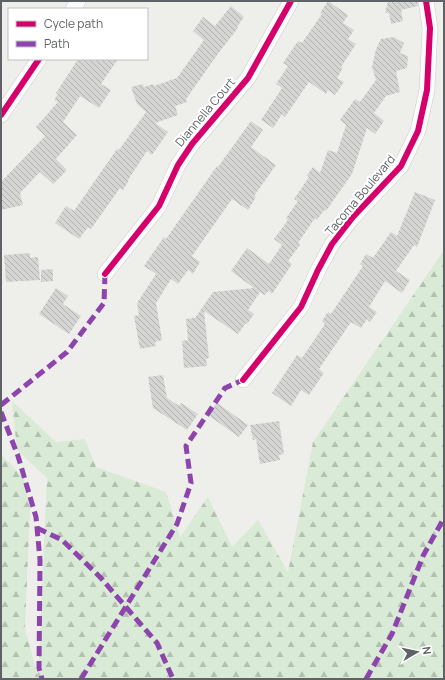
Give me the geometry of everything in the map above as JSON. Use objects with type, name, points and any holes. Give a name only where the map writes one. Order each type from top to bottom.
[{"type":"street","name":"Diannella Court","points":[[105,274],[159,206],[178,165],[192,144],[248,78],[291,1]]},
{"type":"street","name":"Tacoma Boulevard","points":[[244,380],[301,307],[332,244],[353,217],[401,166],[418,131],[427,90],[430,28],[426,1]]},
{"type":"street","points":[[1,115],[38,60]]},
{"type":"green space","points":[[444,250],[444,679],[1,679],[1,454],[24,478],[30,508],[25,629],[38,676],[47,478],[17,450],[12,401],[56,442],[85,439],[96,467],[166,492],[180,537],[208,497],[232,547],[258,520],[288,572],[313,442]]},
{"type":"building","points":[[328,1],[348,15],[343,23],[354,30],[348,39],[356,44],[341,67],[343,68],[337,78],[344,82],[335,95],[328,90],[326,94],[309,82],[285,117],[282,114],[273,128],[261,120],[282,88],[276,84],[288,66],[283,63],[298,41],[302,43],[322,14],[320,13]]},
{"type":"building","points":[[388,1],[417,1],[418,6],[401,10],[403,21],[391,24],[389,13],[385,13]]},
{"type":"building","points":[[231,6],[244,17],[237,27],[238,28],[186,99],[187,102],[175,106],[178,115],[155,123],[168,132],[152,155],[147,151],[123,190],[120,188],[91,229],[88,227],[79,239],[55,223],[66,206],[74,211],[117,149],[119,150],[146,112],[137,104],[131,87],[143,84],[144,87],[153,84],[154,86],[177,78],[204,40],[193,31],[203,17],[215,26]]},
{"type":"building","points":[[394,37],[404,43],[400,53],[408,56],[407,68],[396,71],[400,92],[386,96],[374,113],[384,121],[375,134],[367,128],[352,174],[326,211],[324,210],[317,220],[315,218],[298,243],[300,245],[288,261],[292,264],[272,294],[268,291],[265,295],[260,292],[248,310],[254,314],[238,334],[204,311],[209,358],[206,359],[207,366],[184,368],[182,341],[188,340],[186,319],[195,318],[213,292],[254,288],[231,271],[247,248],[269,264],[282,245],[274,239],[288,220],[286,218],[298,201],[294,199],[309,177],[307,175],[313,167],[320,173],[328,150],[337,153],[346,125],[340,120],[355,99],[360,102],[376,80],[372,67],[376,49],[381,39]]},
{"type":"building","points":[[77,60],[117,60],[101,84],[111,90],[99,108],[80,96],[63,122],[77,135],[56,159],[67,170],[53,184],[40,172],[20,193],[23,205],[1,210],[1,182],[45,136],[36,127],[58,102],[54,100],[58,94],[56,93]]},
{"type":"building","points":[[251,121],[263,130],[251,147],[276,165],[254,196],[256,197],[248,210],[232,199],[192,256],[200,262],[193,274],[188,270],[178,284],[171,279],[156,303],[162,340],[155,342],[156,346],[140,349],[134,316],[139,315],[137,303],[156,274],[144,266],[164,237],[166,239],[217,166],[218,167]]},
{"type":"building","points":[[415,192],[435,200],[417,247],[414,245],[396,271],[410,280],[402,293],[385,281],[369,307],[377,312],[370,322],[367,319],[361,328],[351,322],[319,369],[324,373],[309,395],[301,390],[291,406],[272,393],[297,355],[302,358],[325,324],[322,321],[328,312],[331,314],[363,266],[360,264],[366,254],[373,258],[391,232],[397,236]]},
{"type":"building","points":[[30,253],[30,258],[38,257],[40,280],[6,282],[4,255]]},
{"type":"building","points":[[53,269],[53,281],[41,282],[41,270]]},
{"type":"building","points":[[56,288],[68,296],[63,304],[81,316],[69,334],[39,314]]},
{"type":"building","points":[[163,375],[167,398],[179,406],[181,403],[198,414],[187,430],[153,408],[148,377]]},
{"type":"building","points":[[217,403],[248,425],[239,437],[208,415]]},
{"type":"building","points":[[279,421],[284,454],[279,455],[280,460],[260,464],[256,439],[253,440],[250,425]]},
{"type":"marked path","points":[[1,405],[67,352],[104,303],[105,274]]},
{"type":"marked path","points":[[81,679],[177,524],[191,483],[186,446],[225,388],[243,380]]},
{"type":"marked path","points":[[1,412],[18,456],[36,517],[40,560],[39,668],[42,679]]},
{"type":"marked path","points":[[366,679],[392,634],[423,556],[444,518]]},
{"type":"marked path","points":[[37,528],[62,540],[100,577],[157,643],[173,679]]},
{"type":"cycle path","points":[[105,274],[159,206],[178,165],[192,144],[248,78],[291,1]]},
{"type":"cycle path","points":[[243,380],[301,307],[332,244],[353,217],[401,166],[418,131],[427,90],[430,28],[426,1]]},
{"type":"cycle path","points":[[1,115],[38,60]]}]
